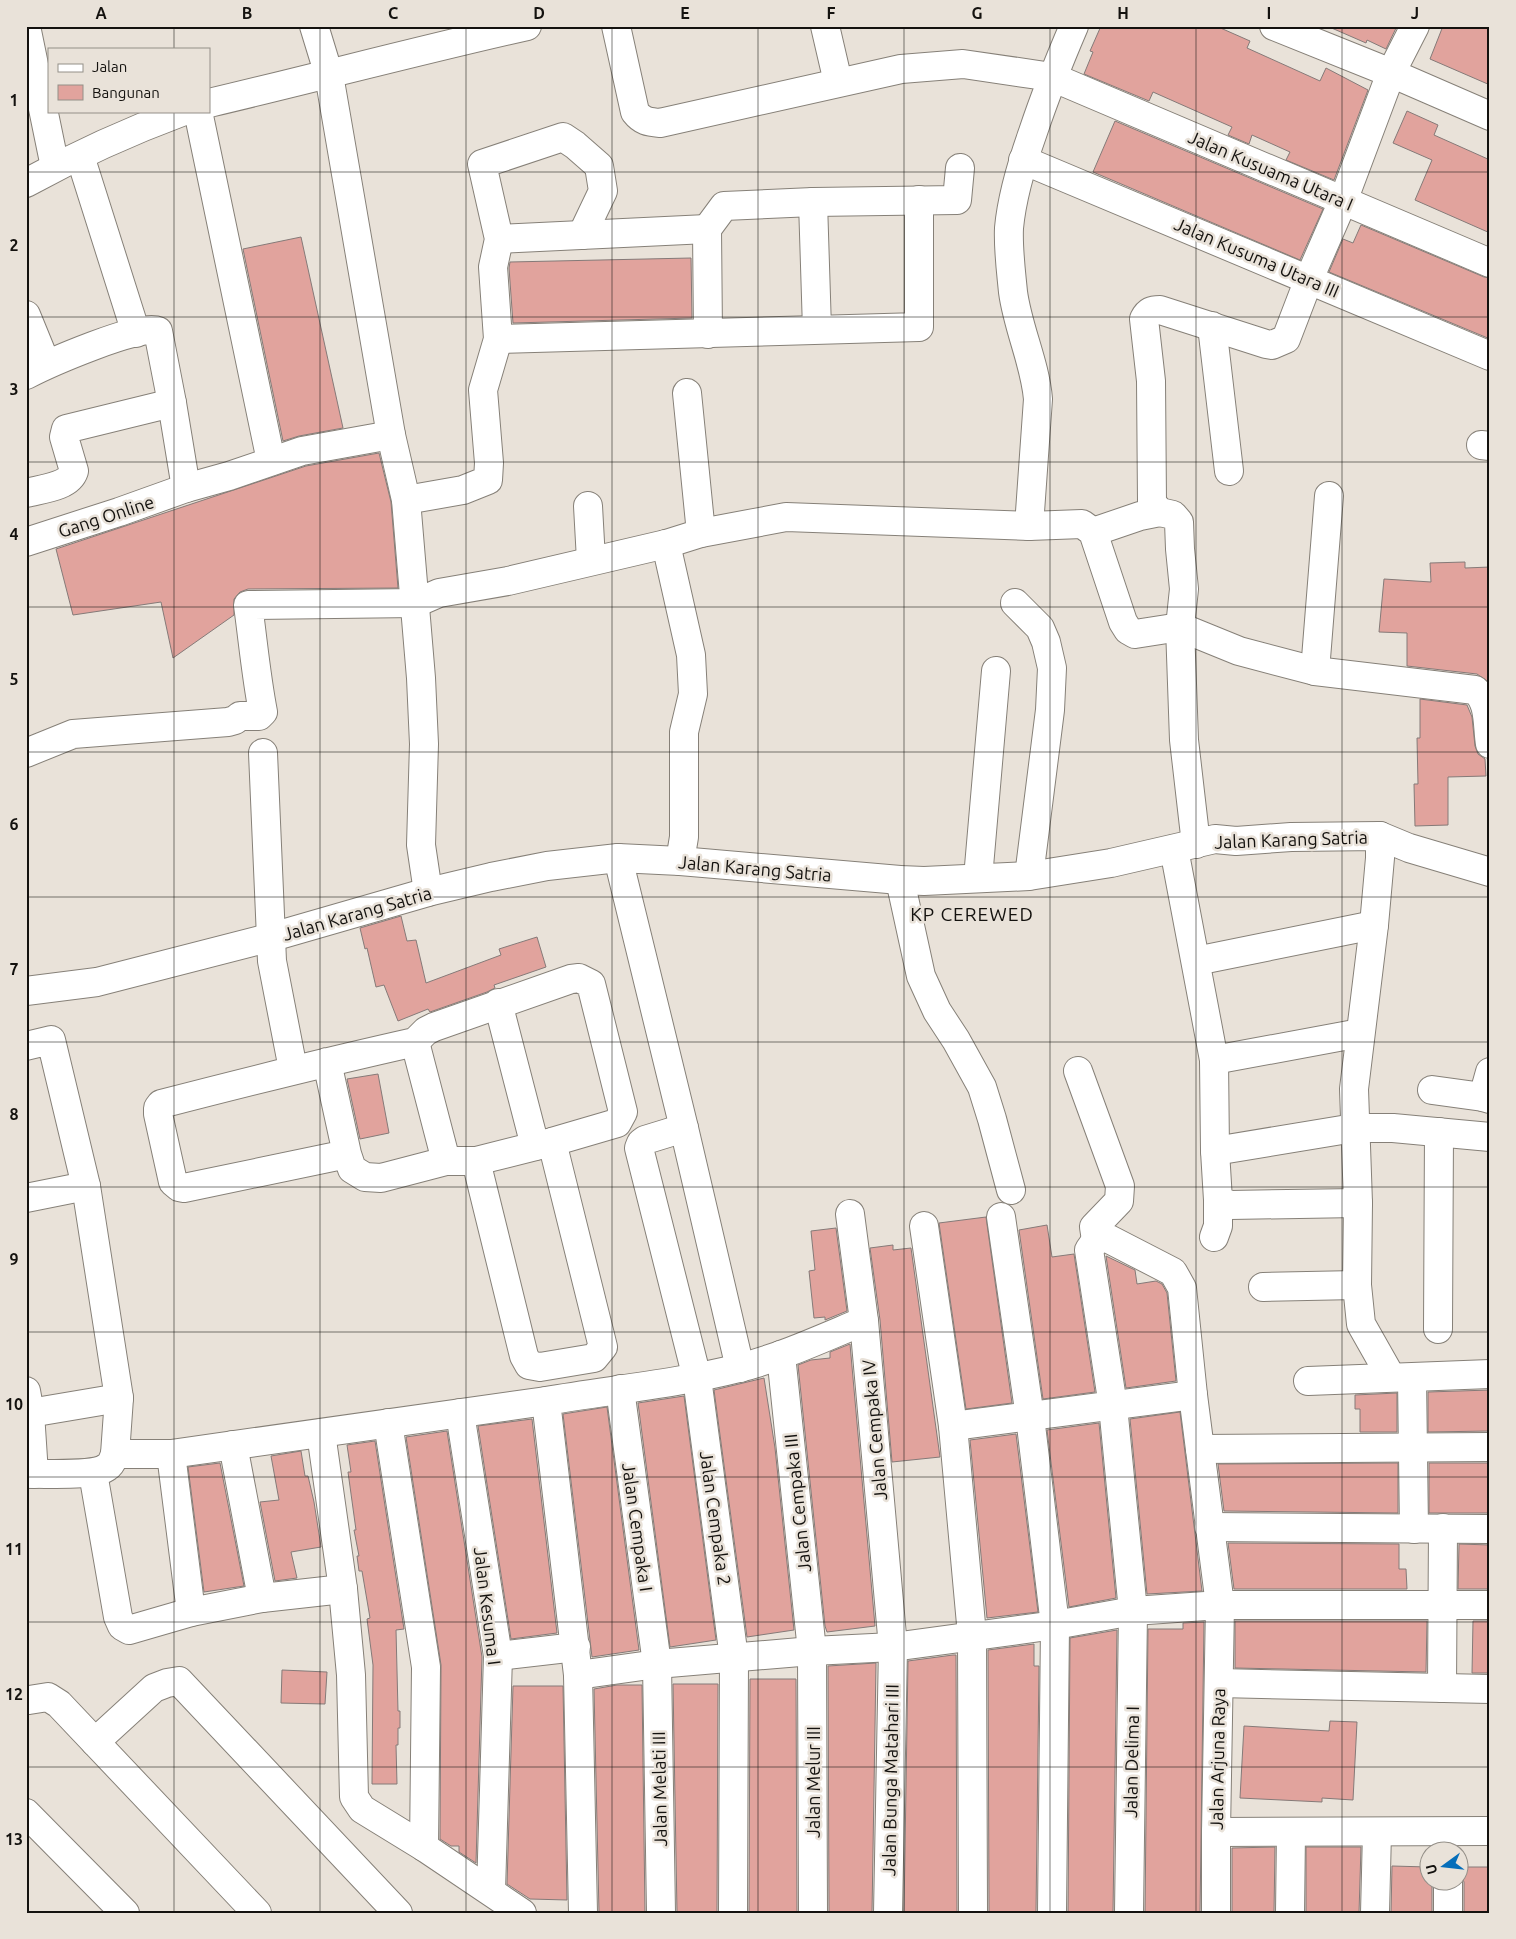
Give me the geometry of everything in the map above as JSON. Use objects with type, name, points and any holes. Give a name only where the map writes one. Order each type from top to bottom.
[{"type":"street","points":[[26,26],[55,168]]},
{"type":"street","points":[[314,26],[330,75],[391,435],[406,500],[416,603],[424,744],[421,845],[428,892]]},
{"type":"street","points":[[210,104],[330,75],[434,47],[527,26]]},
{"type":"street","name":"Jalan Kusuama Utara I","points":[[616,26],[635,112],[641,120],[660,123],[901,69],[963,64],[1052,77],[1490,264]]},
{"type":"street","points":[[825,26],[838,82]]},
{"type":"street","points":[[1029,526],[1038,399],[1037,382],[1016,315],[1009,247],[1012,203],[1023,160],[1052,77],[1074,26]]},
{"type":"street","points":[[1274,26],[1391,73],[1490,116]]},
{"type":"street","points":[[1160,512],[1152,503],[1151,389],[1144,318],[1146,314],[1151,310],[1160,310],[1266,344],[1286,339],[1309,279],[1343,201],[1391,73],[1415,26]]},
{"type":"street","points":[[26,183],[138,128],[181,112]]},
{"type":"street","points":[[198,112],[271,462]]},
{"type":"street","points":[[406,500],[463,490],[488,480],[489,463],[483,390],[498,339],[493,268],[499,239],[482,164],[563,138],[575,144],[599,166],[602,191],[582,235]]},
{"type":"street","points":[[80,156],[136,333]]},
{"type":"street","name":"Jalan Kusuma Utara III","points":[[1023,160],[1490,356]]},
{"type":"street","points":[[708,334],[706,229],[724,206],[813,202],[957,200],[960,168]]},
{"type":"street","points":[[498,339],[920,327],[919,200]]},
{"type":"street","points":[[813,202],[817,329]]},
{"type":"street","points":[[499,239],[706,229]]},
{"type":"street","points":[[26,315],[36,369],[89,348],[136,333],[153,329],[158,331],[186,488]]},
{"type":"street","points":[[1212,326],[1229,472]]},
{"type":"street","points":[[687,393],[701,533]]},
{"type":"street","points":[[26,493],[63,483],[73,474],[74,471],[64,437],[66,429],[172,403]]},
{"type":"street","name":"Gang Online","points":[[26,542],[186,488],[271,462],[328,446],[391,435]]},
{"type":"street","points":[[1315,671],[1329,496]]},
{"type":"street","points":[[588,506],[591,560]]},
{"type":"street","points":[[1093,532],[1160,512],[1173,515],[1179,522],[1184,589],[1180,627],[1185,846],[1196,961],[1214,1060],[1215,1151],[1218,1200],[1218,1226],[1214,1237]]},
{"type":"street","points":[[26,753],[73,734],[228,722],[240,716],[259,716],[263,712],[256,676],[255,652],[248,605],[416,603],[439,593],[508,581],[591,560],[666,544],[701,533],[786,517],[1029,526],[1082,524],[1093,532],[1123,622],[1128,630],[1135,634],[1180,627],[1239,651],[1315,671],[1475,690],[1483,696],[1490,744]]},
{"type":"street","points":[[666,544],[691,655],[694,694],[684,732],[684,837],[680,861]]},
{"type":"street","points":[[1015,603],[1040,628],[1046,642],[1052,668],[1050,710],[1029,876]]},
{"type":"street","points":[[978,878],[996,671]]},
{"type":"street","points":[[263,753],[272,962],[293,1069]]},
{"type":"street","points":[[1380,836],[1374,925],[1354,1089],[1358,1203],[1357,1285],[1361,1324],[1374,1350],[1402,1377],[1414,1448],[1414,1529]]},
{"type":"street","name":"Jalan Karang Satria","points":[[26,991],[97,982],[272,937],[428,892],[490,877],[547,866],[618,858],[680,861],[900,880],[978,878],[1029,876],[1111,863],[1216,839],[1236,841],[1291,837],[1380,836],[1409,848],[1490,872]]},
{"type":"street","points":[[618,858],[740,1368]]},
{"type":"street","points":[[900,880],[922,976],[937,1011],[956,1040],[982,1087],[1011,1190]]},
{"type":"street","points":[[1196,961],[1374,925]]},
{"type":"street","points":[[326,1062],[352,1169],[365,1178],[381,1178],[446,1161],[476,1161],[543,1144],[617,1123],[623,1112],[591,984],[579,978],[498,1003],[434,1027],[416,1042],[293,1069],[161,1104],[158,1108],[173,1182],[179,1187],[184,1188],[347,1154]]},
{"type":"street","points":[[476,1161],[524,1356],[529,1365],[540,1367],[594,1358],[603,1347],[543,1144],[498,1003]]},
{"type":"street","points":[[1214,1060],[1360,1033]]},
{"type":"street","points":[[26,1046],[51,1040],[86,1186],[118,1398],[115,1454],[113,1461],[107,1467],[93,1473],[30,1474],[28,1402],[118,1398]]},
{"type":"street","points":[[416,1042],[446,1161]]},
{"type":"street","name":"Jalan Delima I","points":[[1078,1071],[1120,1186],[1119,1201],[1094,1227],[1096,1240],[1089,1250],[1113,1406],[1133,1612],[1129,1913]]},
{"type":"street","points":[[1432,1090],[1487,1089]]},
{"type":"street","name":"Jalan Cempaka 2","points":[[684,1128],[645,1140],[639,1148],[697,1378],[734,1658],[733,1913]]},
{"type":"street","points":[[1215,1151],[1354,1128],[1393,1128],[1490,1138]]},
{"type":"street","points":[[1438,1329],[1439,1132]]},
{"type":"street","points":[[26,1198],[86,1186]]},
{"type":"street","points":[[1218,1200],[1230,1205],[1358,1203]]},
{"type":"street","name":"Jalan Cempaka IV","points":[[850,1214],[864,1321],[893,1647]]},
{"type":"street","points":[[1001,1217],[1030,1417],[1054,1625],[1052,1913]]},
{"type":"street","points":[[924,1226],[953,1426],[972,1635],[974,1913]]},
{"type":"street","name":"Jalan Arjuna Raya","points":[[1096,1240],[1109,1239],[1173,1272],[1182,1288],[1193,1394],[1220,1605],[1216,1913]]},
{"type":"street","points":[[1263,1287],[1357,1285]]},
{"type":"street","points":[[115,1454],[171,1454],[697,1378],[740,1368],[781,1355],[864,1321]]},
{"type":"street","name":"Jalan Cempaka III","points":[[781,1355],[812,1651]]},
{"type":"street","points":[[1308,1381],[1490,1374]]},
{"type":"street","name":"Jalan Cempaka I","points":[[620,1389],[657,1664]]},
{"type":"street","points":[[953,1426],[1193,1394]]},
{"type":"street","points":[[546,1401],[578,1675],[582,1913]]},
{"type":"street","name":"Jalan Kesuma I","points":[[460,1413],[498,1656],[491,1891]]},
{"type":"street","points":[[388,1424],[426,1667],[424,1847]]},
{"type":"street","points":[[321,1433],[343,1589],[352,1675],[354,1798],[362,1809],[424,1847],[522,1913]]},
{"type":"street","points":[[233,1445],[262,1598]]},
{"type":"street","points":[[1200,1449],[1490,1447]]},
{"type":"street","points":[[171,1454],[191,1612]]},
{"type":"street","points":[[93,1473],[118,1617],[122,1626],[129,1630],[191,1612],[262,1598],[343,1589]]},
{"type":"street","points":[[1209,1527],[1490,1529]]},
{"type":"street","points":[[1442,1688],[1443,1528]]},
{"type":"street","points":[[578,1675],[657,1664],[812,1651],[893,1647],[1133,1612],[1220,1605],[1490,1605]]},
{"type":"street","points":[[498,1656],[576,1647]]},
{"type":"street","name":"Jalan Bunga Matahari III","points":[[888,1913],[893,1647]]},
{"type":"street","name":"Jalan Melur III","points":[[812,1651],[813,1913]]},
{"type":"street","name":"Jalan Melati III","points":[[657,1664],[661,1913]]},
{"type":"street","points":[[95,1742],[154,1688],[167,1683],[179,1682],[398,1913]]},
{"type":"street","points":[[1219,1684],[1490,1689]]},
{"type":"street","points":[[27,1701],[48,1697],[59,1704],[257,1913]]},
{"type":"street","points":[[26,1812],[125,1913]]},
{"type":"street","points":[[1216,1832],[1377,1832],[1448,1841],[1490,1831]]},
{"type":"street","points":[[1290,1913],[1291,1832]]},
{"type":"street","points":[[1375,1913],[1377,1832]]},
{"type":"street","points":[[1448,1892],[1448,1913]]},
{"type":"building","points":[[1101,26],[1216,26],[1250,41],[1247,48],[1320,81],[1326,68],[1368,90],[1334,180],[1286,160],[1290,152],[1252,135],[1249,144],[1228,135],[1232,127],[1153,92],[1149,101],[1084,74],[1093,52],[1090,51]]},
{"type":"building","points":[[1327,26],[1397,26],[1386,49],[1367,40],[1366,43]]},
{"type":"building","points":[[1443,26],[1490,26],[1490,85],[1430,59]]},
{"type":"building","points":[[1407,111],[1438,125],[1434,135],[1490,160],[1490,233],[1415,200],[1432,160],[1393,143]]},
{"type":"building","points":[[1115,121],[1323,209],[1300,260],[1093,172]]},
{"type":"building","points":[[1361,225],[1490,278],[1490,339],[1329,272],[1343,239],[1353,243]]},
{"type":"building","points":[[301,237],[343,428],[283,441],[243,249]]},
{"type":"building","points":[[691,258],[692,318],[513,323],[510,262]]},
{"type":"building","points":[[379,453],[391,502],[398,588],[248,589],[240,592],[234,599],[234,615],[173,658],[161,602],[73,615],[56,549],[306,466]]},
{"type":"building","points":[[1465,562],[1465,568],[1490,567],[1490,683],[1477,674],[1407,666],[1407,633],[1379,632],[1384,579],[1431,582],[1430,563]]},
{"type":"building","points":[[1420,699],[1467,705],[1472,717],[1475,746],[1478,754],[1485,759],[1486,776],[1448,777],[1448,825],[1415,826],[1414,784],[1418,784],[1417,738],[1420,738]]},
{"type":"building","points":[[401,916],[407,941],[416,940],[426,983],[501,955],[499,949],[537,937],[546,967],[494,985],[495,988],[487,992],[430,1012],[428,1009],[398,1021],[384,985],[376,987],[367,948],[365,949],[360,928]]},
{"type":"building","points":[[378,1074],[389,1133],[360,1139],[347,1079]]},
{"type":"building","points":[[986,1217],[1012,1403],[966,1409],[939,1223]]},
{"type":"building","points":[[1047,1225],[1052,1257],[1074,1254],[1095,1392],[1043,1399],[1019,1230]]},
{"type":"building","points":[[836,1228],[847,1311],[825,1320],[825,1317],[814,1318],[809,1271],[815,1270],[811,1231]]},
{"type":"building","points":[[893,1245],[893,1250],[911,1248],[940,1457],[892,1462],[880,1320],[870,1248]]},
{"type":"building","points":[[1106,1256],[1135,1270],[1137,1284],[1156,1281],[1162,1284],[1167,1293],[1176,1381],[1126,1388]]},
{"type":"building","points":[[850,1344],[875,1626],[827,1632],[798,1365],[811,1360],[830,1358],[830,1352]]},
{"type":"building","points":[[764,1378],[775,1448],[794,1630],[747,1637],[714,1390]]},
{"type":"building","points":[[1490,1390],[1490,1431],[1428,1432],[1428,1392]]},
{"type":"building","points":[[1397,1393],[1397,1432],[1360,1432],[1360,1409],[1355,1409],[1355,1395]]},
{"type":"building","points":[[684,1396],[716,1640],[670,1647],[638,1403]]},
{"type":"building","points":[[607,1407],[639,1650],[592,1657],[563,1414]]},
{"type":"building","points":[[1180,1412],[1202,1591],[1147,1594],[1130,1419]]},
{"type":"building","points":[[532,1419],[557,1633],[511,1639],[478,1426]]},
{"type":"building","points":[[1099,1423],[1116,1598],[1069,1607],[1047,1430]]},
{"type":"building","points":[[447,1431],[482,1657],[476,1863],[459,1852],[459,1846],[451,1846],[440,1839],[441,1665],[406,1437]]},
{"type":"building","points":[[1016,1434],[1038,1612],[987,1618],[970,1440]]},
{"type":"building","points":[[375,1441],[404,1629],[396,1630],[398,1711],[400,1711],[398,1745],[396,1745],[397,1784],[372,1784],[373,1665],[367,1619],[370,1618],[362,1571],[359,1571],[357,1556],[359,1556],[354,1530],[356,1530],[348,1472],[351,1472],[347,1445]]},
{"type":"building","points":[[301,1451],[305,1476],[308,1476],[314,1502],[321,1547],[291,1552],[297,1578],[275,1581],[260,1502],[279,1500],[271,1456]]},
{"type":"building","points":[[220,1463],[244,1586],[204,1592],[188,1467]]},
{"type":"building","points":[[1398,1463],[1398,1513],[1224,1511],[1218,1464]]},
{"type":"building","points":[[1429,1463],[1490,1463],[1490,1513],[1429,1513]]},
{"type":"building","points":[[1228,1543],[1399,1544],[1399,1569],[1406,1569],[1407,1589],[1234,1589]]},
{"type":"building","points":[[1459,1544],[1490,1545],[1490,1589],[1458,1589]]},
{"type":"building","points":[[1235,1621],[1427,1621],[1426,1672],[1235,1668]]},
{"type":"building","points":[[1473,1621],[1490,1621],[1490,1673],[1472,1673]]},
{"type":"building","points":[[1204,1622],[1200,1913],[1145,1913],[1148,1629],[1183,1629],[1183,1623]]},
{"type":"building","points":[[1117,1630],[1113,1913],[1068,1913],[1070,1638]]},
{"type":"building","points":[[1034,1644],[1034,1666],[1039,1666],[1036,1913],[989,1913],[988,1650]]},
{"type":"building","points":[[956,1655],[957,1913],[904,1913],[908,1661]]},
{"type":"building","points":[[876,1663],[872,1913],[829,1913],[828,1666]]},
{"type":"building","points":[[282,1670],[327,1672],[325,1704],[281,1703]]},
{"type":"building","points":[[750,1679],[796,1679],[797,1913],[749,1913]]},
{"type":"building","points":[[673,1684],[718,1684],[717,1913],[677,1913]]},
{"type":"building","points":[[617,1685],[642,1685],[645,1913],[599,1913],[594,1689]]},
{"type":"building","points":[[513,1686],[563,1686],[567,1900],[530,1899],[507,1884]]},
{"type":"building","points":[[1330,1721],[1357,1722],[1353,1800],[1322,1798],[1322,1802],[1240,1798],[1244,1726],[1329,1731]]},
{"type":"building","points":[[1275,1847],[1274,1913],[1232,1913],[1232,1848]]},
{"type":"building","points":[[1306,1847],[1361,1847],[1359,1913],[1306,1913]]},
{"type":"building","points":[[1392,1866],[1418,1867],[1418,1892],[1432,1892],[1432,1913],[1391,1913]]},
{"type":"building","points":[[1468,1867],[1490,1867],[1490,1913],[1464,1913],[1464,1892],[1468,1892]]},
{"type":"district","name":"KP CEREWED","points":[[972,914]]}]
